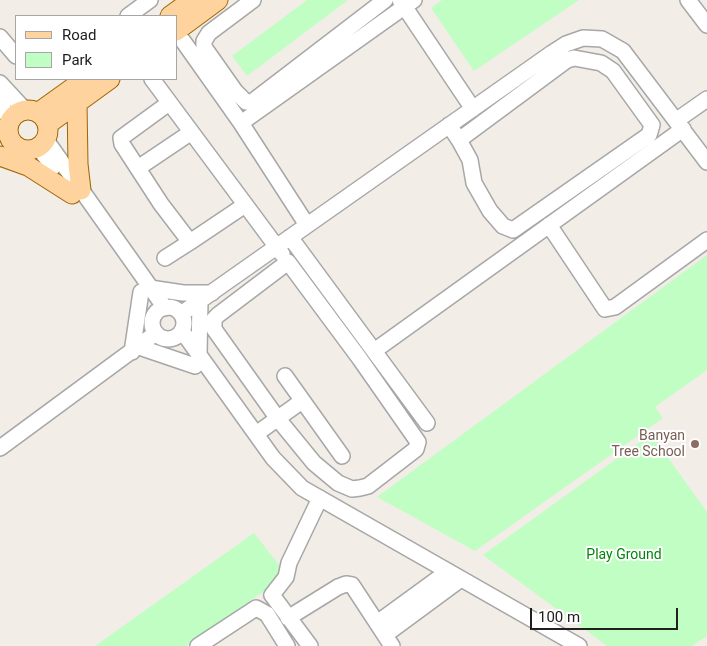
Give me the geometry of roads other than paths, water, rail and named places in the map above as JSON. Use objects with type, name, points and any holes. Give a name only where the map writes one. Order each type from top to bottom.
[{"type":"main road","points":[[171,15],[192,0]]},
{"type":"main road","points":[[180,36],[218,0]]},
{"type":"main road","points":[[5,140],[24,150],[39,127],[84,80]]},
{"type":"main road","points":[[39,127],[109,80]]},
{"type":"main road","points":[[77,103],[80,197]]},
{"type":"main road","points":[[5,140],[16,114],[39,127]]},
{"type":"main road","points":[[5,140],[28,166],[80,197]]},
{"type":"street","points":[[253,0],[209,33],[204,41],[204,48],[246,102],[252,102],[385,0]]},
{"type":"street","points":[[688,0],[705,20]]},
{"type":"street","points":[[241,123],[406,2],[473,109]]},
{"type":"street","points":[[0,36],[15,55]]},
{"type":"street","points":[[180,36],[241,123],[307,225]]},
{"type":"street","points":[[181,314],[566,44],[583,38],[602,39],[623,51],[707,162]]},
{"type":"street","points":[[459,140],[567,60],[574,58],[601,63],[613,71],[648,119],[652,130],[663,144]]},
{"type":"street","points":[[153,80],[276,248],[288,262],[360,359],[418,442],[416,449],[368,486],[352,489],[326,474],[314,463],[278,419],[213,325],[218,315],[288,262]]},
{"type":"street","points":[[0,83],[39,127],[80,197],[160,311]]},
{"type":"street","points":[[374,351],[663,144],[707,99]]},
{"type":"street","points":[[0,102],[5,140]]},
{"type":"street","points":[[169,103],[121,138],[122,144],[190,242]]},
{"type":"street","points":[[450,126],[470,160],[474,183],[507,230],[513,230],[649,135],[652,130]]},
{"type":"street","points":[[138,168],[190,132]]},
{"type":"street","points":[[165,258],[245,205]]},
{"type":"street","points":[[549,225],[605,308],[615,307],[707,240]]},
{"type":"street","points":[[290,237],[426,423]]},
{"type":"street","points":[[146,290],[206,297]]},
{"type":"street","points":[[135,349],[146,290]]},
{"type":"street","points":[[197,361],[206,297]]},
{"type":"street","points":[[175,309],[181,314],[184,321],[178,334],[164,338],[156,333],[152,323],[160,311],[175,309]]},
{"type":"street","points":[[0,448],[156,333]]},
{"type":"street","points":[[178,334],[270,467],[299,496],[318,503],[567,644]]},
{"type":"street","points":[[135,349],[197,361],[294,481],[318,503]]},
{"type":"street","points":[[285,376],[342,456]]},
{"type":"street","points":[[256,434],[302,401]]},
{"type":"street","points":[[310,646],[272,595],[286,577],[288,564],[318,503]]},
{"type":"street","points":[[288,618],[346,584],[355,587],[384,634],[450,579]]},
{"type":"street","points":[[198,646],[256,608],[267,614],[283,645]]},
{"type":"place","name":"Banyan Tree School","points":[[695,444]]},
{"type":"park label","name":"Play Ground","points":[[624,555]]}]
